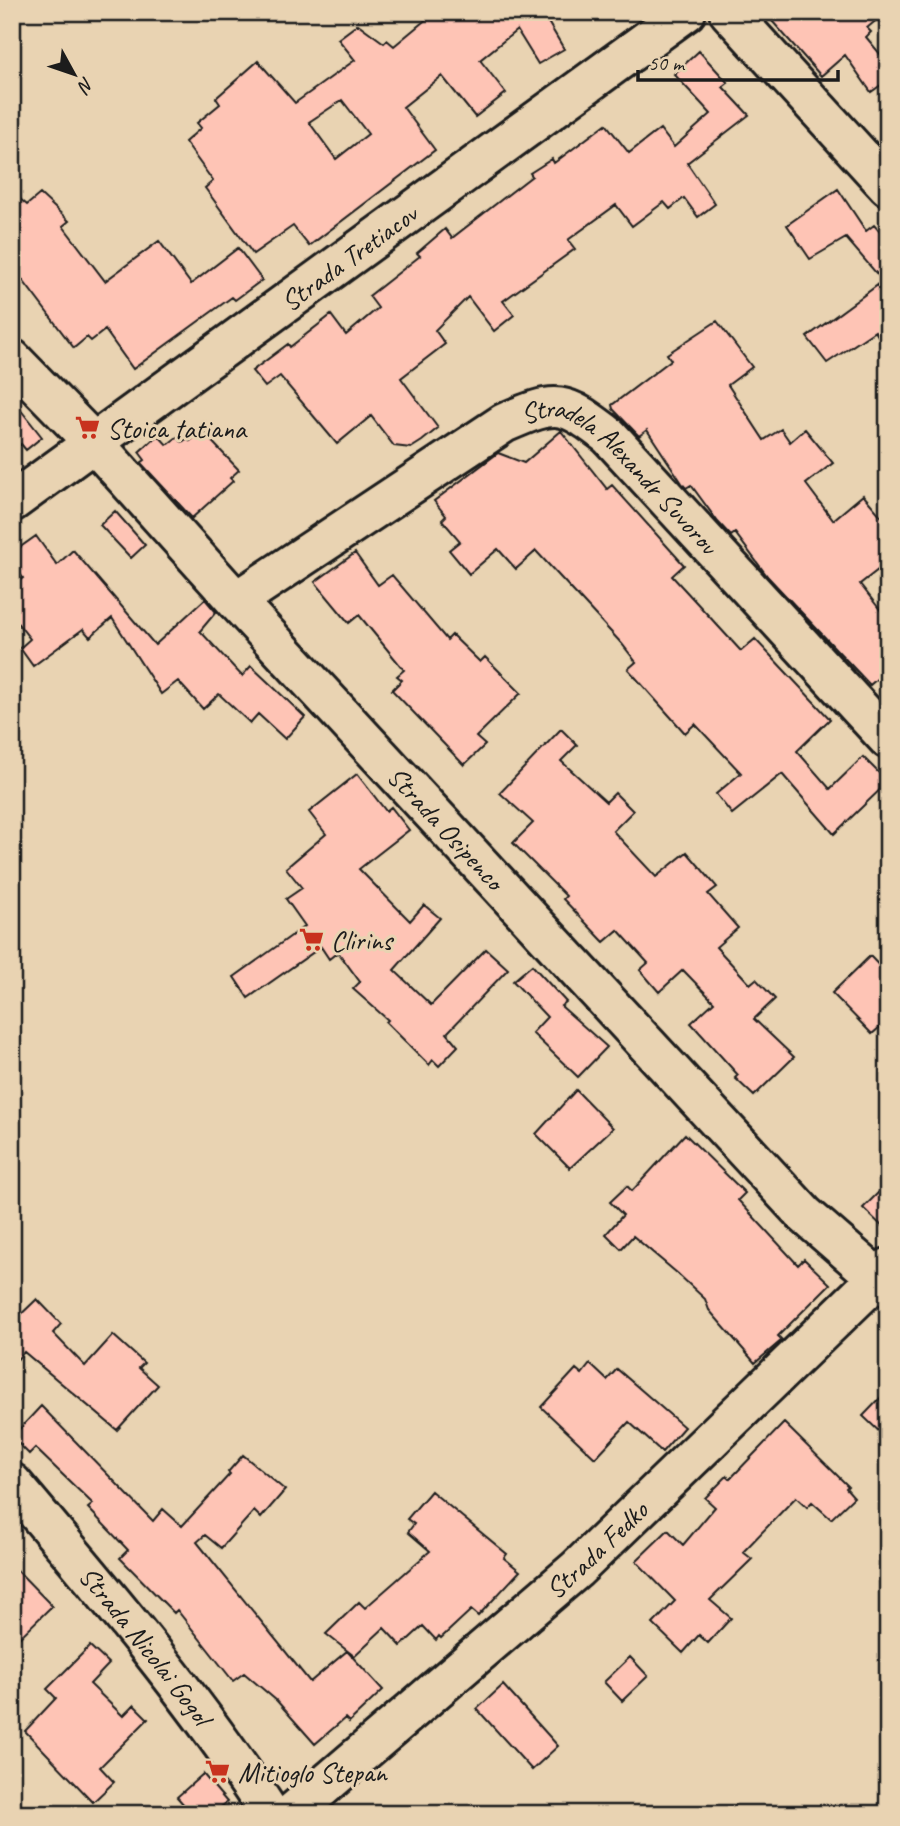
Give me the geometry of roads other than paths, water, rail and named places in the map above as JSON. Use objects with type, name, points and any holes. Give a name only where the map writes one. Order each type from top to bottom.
[{"type":"street","name":"Strada Tretiacov","points":[[12,502],[687,12]]},
{"type":"street","points":[[729,12],[888,186]]},
{"type":"street","name":"Strada Osipenco","points":[[12,359],[94,443],[236,601],[804,1214],[884,1278]]},
{"type":"street","name":"Stradela Alexandr Suvorov","points":[[236,601],[504,423],[538,408],[562,405],[581,415],[609,436],[888,739]]},
{"type":"street","name":"Strada Fedko","points":[[291,1814],[577,1569],[884,1278]]},
{"type":"street","name":"Strada Nicolai Gogol","points":[[12,1483],[97,1583],[244,1774],[270,1814]]},
{"type":"place","name":"Stoica tatiana","points":[[87,428]]},
{"type":"place","name":"Clirins","points":[[311,940]]},
{"type":"place","name":"Mitioglo Stepan","points":[[218,1772]]}]
